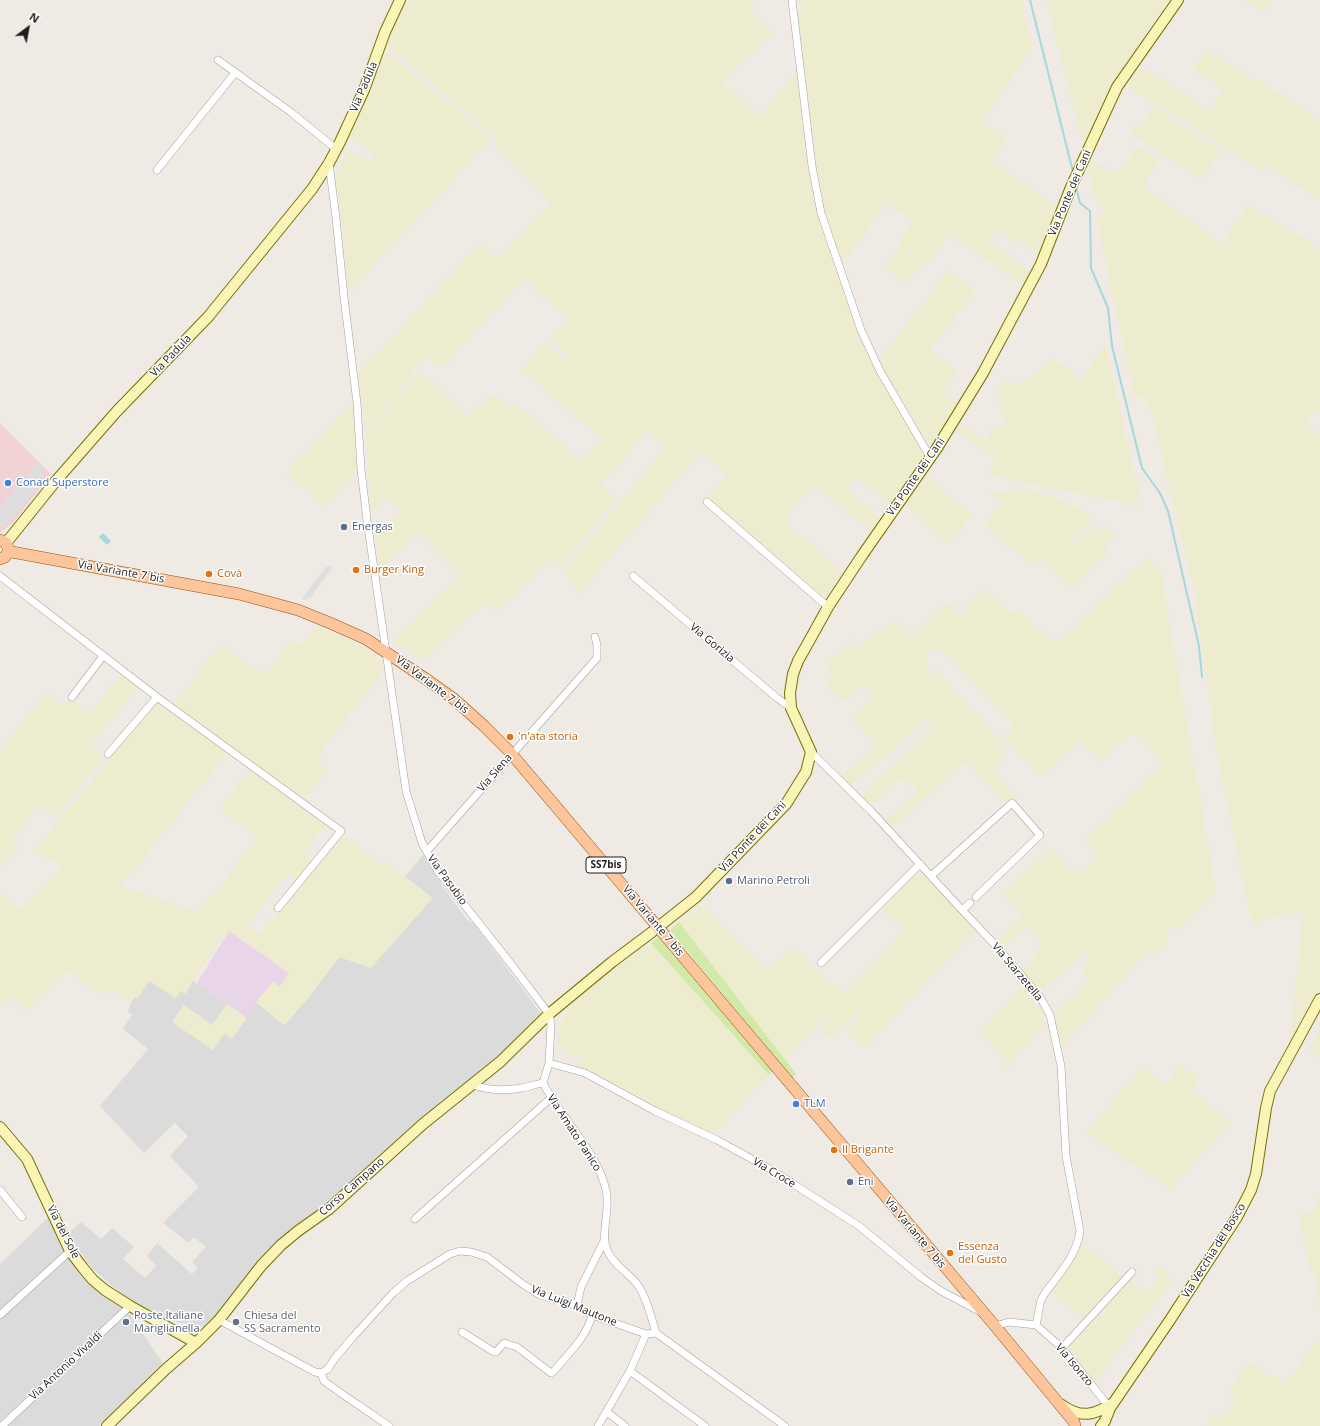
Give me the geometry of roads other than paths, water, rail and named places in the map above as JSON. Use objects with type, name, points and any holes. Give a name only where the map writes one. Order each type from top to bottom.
[{"type":"main road","name":"Via Variante 7 bis","points":[[4,548],[12,552],[166,580],[269,601],[298,610],[330,622],[366,639],[454,699],[512,754],[1077,1425]]},
{"type":"street","name":"Via Padula","points":[[4,548],[55,482],[117,411],[208,317],[312,189],[336,150],[364,90],[385,32],[400,0]]},
{"type":"street","points":[[792,0],[812,166],[820,213],[861,330],[880,371],[930,457]]},
{"type":"street","name":"Via Ponte dei Cani","points":[[662,924],[696,897],[786,804],[806,772],[811,752],[791,708],[790,693],[793,674],[798,661],[828,607],[930,457],[983,373],[1041,264],[1071,187],[1117,87],[1178,0]]},
{"type":"street","points":[[218,60],[306,123],[336,150]]},
{"type":"street","points":[[157,170],[235,73]]},
{"type":"street","points":[[328,163],[336,218],[357,403],[361,469],[366,513],[385,651]]},
{"type":"street","points":[[707,502],[828,607]]},
{"type":"street","points":[[0,576],[157,697],[341,831],[278,908]]},
{"type":"street","name":"Via Gorizia","points":[[633,576],[777,698],[791,708]]},
{"type":"street","name":"Via Siena","points":[[427,851],[597,658],[597,645],[595,637]]},
{"type":"street","name":"Via Pasubio","points":[[385,651],[406,791],[422,843],[437,870],[549,1014]]},
{"type":"street","points":[[72,697],[103,656]]},
{"type":"street","points":[[108,754],[157,697]]},
{"type":"street","name":"Via Starzetella","points":[[811,752],[871,811],[1003,954],[1040,997],[1050,1015],[1058,1045],[1061,1066],[1066,1156],[1080,1231],[1074,1251],[1043,1296],[1036,1325]]},
{"type":"street","points":[[931,876],[1012,803],[1040,835],[976,897]]},
{"type":"street","points":[[822,963],[920,864]]},
{"type":"street","points":[[962,910],[970,903]]},
{"type":"street","name":"Corso Campano","points":[[107,1426],[219,1320],[261,1266],[281,1244],[329,1209],[423,1124],[473,1086],[549,1014],[612,962],[652,932]]},
{"type":"street","name":"Via Vecchia del Bosco","points":[[1101,1426],[1105,1421],[1111,1405],[1170,1320],[1237,1217],[1251,1190],[1256,1174],[1270,1091],[1320,999]]},
{"type":"street","name":"Via Amato Panico","points":[[549,1014],[551,1024],[549,1063],[543,1083],[600,1172],[607,1191],[608,1212],[604,1241],[581,1287],[577,1305]]},
{"type":"street","name":"Via Croce","points":[[549,1063],[585,1073],[655,1111],[717,1140],[770,1169],[859,1226],[921,1277],[941,1291],[982,1313]]},
{"type":"street","points":[[473,1086],[483,1089],[520,1088],[543,1083]]},
{"type":"street","points":[[415,1219],[552,1097]]},
{"type":"street","name":"Via del Sole","points":[[0,1127],[27,1159],[70,1251],[93,1280],[130,1306],[196,1343]]},
{"type":"street","points":[[0,1190],[22,1217]]},
{"type":"street","points":[[604,1241],[607,1251],[611,1257],[637,1285],[642,1294],[656,1333],[785,1426]]},
{"type":"street","points":[[0,1315],[70,1251]]},
{"type":"street","name":"Via Luigi Mautone","points":[[321,1373],[328,1369],[335,1358],[393,1293],[407,1281],[450,1254],[460,1251],[471,1252],[487,1257],[540,1295],[577,1305],[582,1310],[592,1315],[646,1334]]},
{"type":"street","points":[[1062,1348],[1132,1272]]},
{"type":"street","name":"Via Antonio Vivaldi","points":[[2,1426],[130,1306]]},
{"type":"street","points":[[462,1332],[494,1352],[496,1352],[504,1343],[517,1347],[551,1373],[590,1325],[592,1315]]},
{"type":"street","points":[[219,1320],[315,1372],[321,1373],[324,1380],[389,1426]]},
{"type":"street","points":[[995,1326],[1009,1322],[1036,1325]]},
{"type":"street","name":"Via Isonzo","points":[[1036,1325],[1062,1348],[1111,1405]]},
{"type":"street","points":[[598,1426],[630,1371],[646,1334],[656,1333]]},
{"type":"street","points":[[630,1371],[705,1426]]},
{"type":"street","points":[[1058,1402],[1075,1414],[1093,1413],[1111,1405]]},
{"type":"street","name":"Via Vecchia del Bosco","points":[[1108,1426],[1111,1405]]},
{"type":"street","points":[[607,1412],[625,1426]]},
{"type":"water","points":[[103,533],[111,541],[107,545],[99,537]]},
{"type":"waterway","points":[[1030,0],[1073,172]]},
{"type":"waterway","points":[[1076,186],[1080,203],[1090,211],[1091,268],[1108,308],[1112,346],[1142,468],[1160,493],[1168,511],[1199,646],[1202,677]]},
{"type":"place","name":"Conad Superstore","points":[[8,483]]},
{"type":"place","name":"Energas","points":[[344,527]]},
{"type":"place","name":"Burger King","points":[[356,570]]},
{"type":"place","name":"Covà","points":[[209,574]]},
{"type":"place","name":"'n'ata storia","points":[[510,737]]},
{"type":"place","name":"Marino Petroli","points":[[729,881]]},
{"type":"place","name":"TLM","points":[[796,1104]]},
{"type":"place","name":"Il Brigante","points":[[834,1150]]},
{"type":"place","name":"Eni","points":[[850,1182]]},
{"type":"place","name":"Essenza del Gusto","points":[[950,1253]]},
{"type":"place","name":"Poste Italiane Mariglianella","points":[[126,1322]]},
{"type":"place","name":"Chiesa del SS Sacramento","points":[[236,1322]]}]
